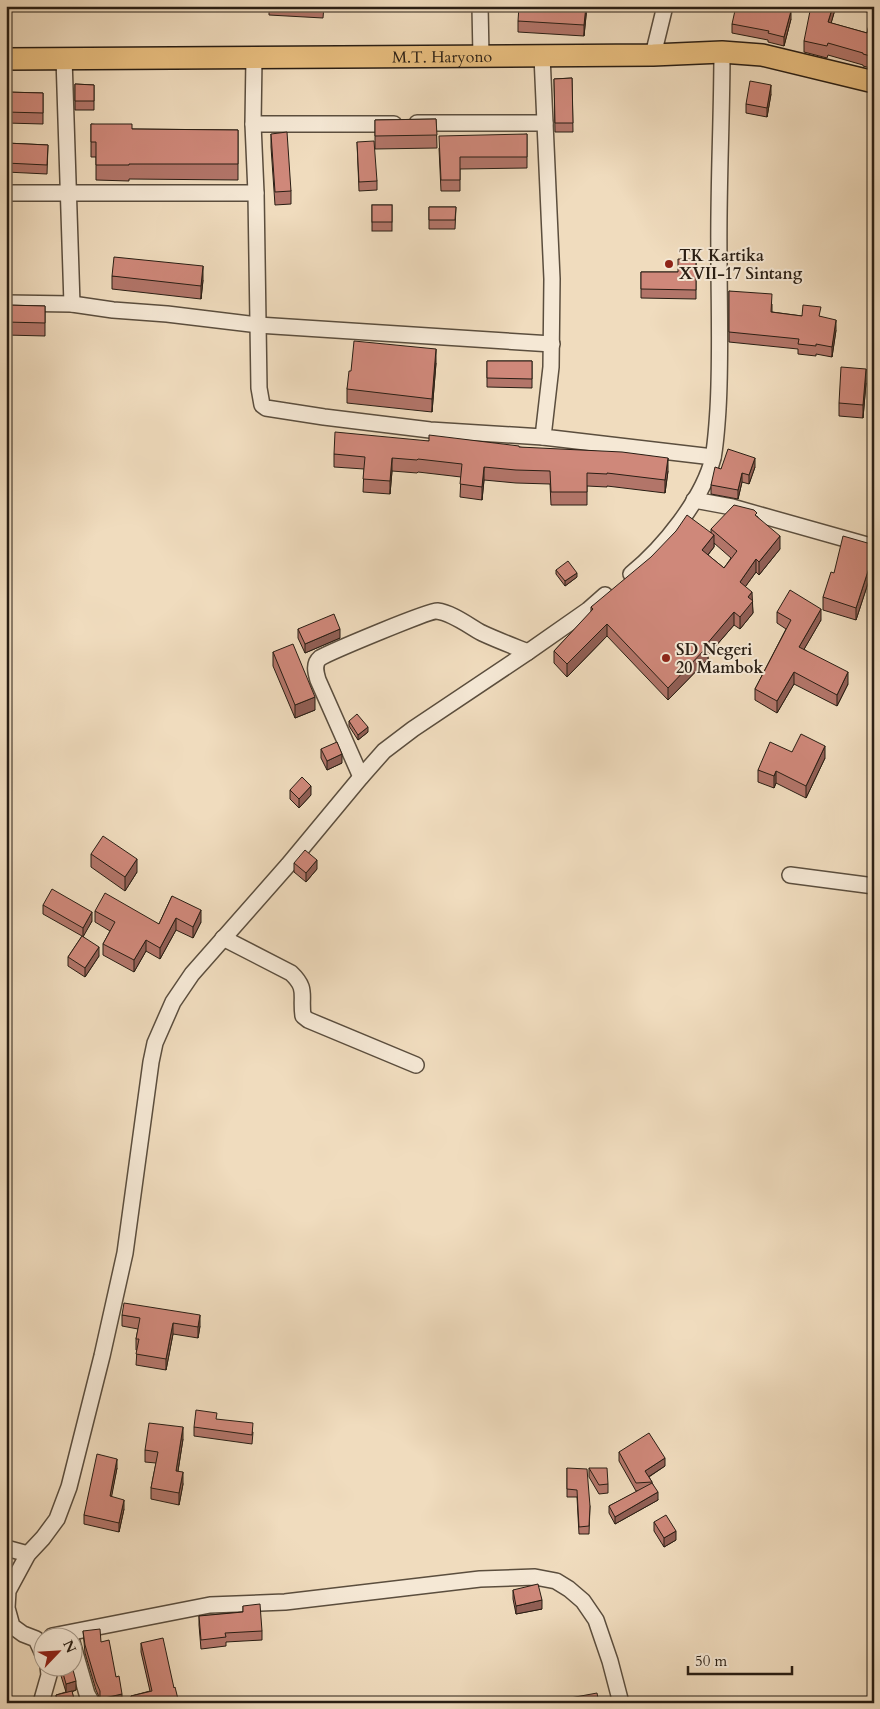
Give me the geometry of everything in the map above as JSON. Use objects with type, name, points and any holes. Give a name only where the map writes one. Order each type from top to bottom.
[{"type":"highway","name":"M.T. Haryono","points":[[6,59],[542,56],[722,52],[762,55],[874,82]]},
{"type":"street","points":[[480,6],[481,56]]},
{"type":"street","points":[[653,54],[665,6]]},
{"type":"street","points":[[32,1639],[12,1626],[7,1608],[8,1591],[28,1554],[43,1538],[57,1518],[69,1487],[102,1356],[125,1253],[141,1130],[155,1043],[173,1002],[192,974],[288,865],[361,777],[392,744],[588,610],[644,563],[669,537],[694,500],[713,457],[720,353],[718,234],[722,52]]},
{"type":"street","points":[[542,56],[552,279],[551,367],[543,437]]},
{"type":"street","points":[[64,58],[72,304]]},
{"type":"street","points":[[254,58],[253,124],[259,388],[262,405],[266,408],[373,424],[430,430],[543,437],[713,457]]},
{"type":"street","points":[[253,124],[545,123]]},
{"type":"street","points":[[6,193],[256,193]]},
{"type":"street","points":[[6,303],[72,304],[258,325],[552,344]]},
{"type":"street","points":[[694,500],[740,510],[874,547]]},
{"type":"street","points":[[361,777],[318,680],[316,669],[320,658],[435,611],[528,652]]},
{"type":"street","points":[[790,875],[874,886]]},
{"type":"street","points":[[223,938],[291,973],[300,982],[303,1016],[308,1020],[416,1065]]},
{"type":"street","points":[[6,1548],[28,1554]]},
{"type":"street","points":[[82,1635],[210,1605],[286,1602],[480,1579],[534,1577],[556,1581],[584,1601],[596,1620],[610,1661],[621,1703]]},
{"type":"street","points":[[41,1703],[49,1676]]},
{"type":"street","points":[[82,1676],[87,1694],[92,1703]]},
{"type":"building","points":[[519,6],[586,6],[584,25],[518,21]]},
{"type":"building","points":[[736,6],[773,6],[791,11],[784,37],[768,33],[769,31],[732,24]]},
{"type":"building","points":[[811,6],[833,6],[828,22],[867,33],[874,6],[874,57],[828,43],[827,46],[804,41]]},
{"type":"building","points":[[572,78],[573,123],[555,123],[554,79]]},
{"type":"building","points":[[750,81],[771,85],[767,108],[746,104]]},
{"type":"building","points":[[75,84],[94,85],[94,101],[75,101]]},
{"type":"building","points":[[6,92],[43,93],[43,113],[6,112]]},
{"type":"building","points":[[436,119],[437,135],[375,136],[375,120]]},
{"type":"building","points":[[91,124],[132,124],[132,129],[238,130],[238,164],[96,165],[96,142],[91,142]]},
{"type":"building","points":[[287,132],[291,191],[275,192],[271,134]]},
{"type":"building","points":[[527,134],[527,157],[460,157],[460,180],[441,180],[439,136]]},
{"type":"building","points":[[374,141],[377,181],[359,182],[357,142]]},
{"type":"building","points":[[6,143],[48,145],[47,165],[6,163]]},
{"type":"building","points":[[372,205],[392,205],[392,222],[372,222]]},
{"type":"building","points":[[429,207],[456,207],[455,220],[429,220]]},
{"type":"building","points":[[114,257],[203,266],[201,286],[112,276]]},
{"type":"building","points":[[678,259],[696,259],[696,290],[641,289],[641,272],[678,272]]},
{"type":"building","points":[[729,291],[772,294],[771,312],[802,316],[803,305],[821,307],[819,316],[836,320],[832,347],[816,344],[816,346],[798,344],[799,339],[729,332]]},
{"type":"building","points":[[6,305],[45,306],[45,323],[6,322]]},
{"type":"building","points":[[354,341],[436,349],[432,399],[347,389]]},
{"type":"building","points":[[487,361],[532,361],[532,379],[487,378]]},
{"type":"building","points":[[841,367],[866,369],[863,405],[839,403]]},
{"type":"building","points":[[335,432],[429,441],[429,435],[519,447],[622,452],[668,458],[665,480],[607,473],[587,473],[587,492],[551,492],[550,471],[484,467],[482,487],[460,484],[462,464],[418,459],[392,458],[390,481],[363,479],[365,457],[334,454]]},
{"type":"building","points":[[728,449],[755,458],[749,475],[742,473],[738,490],[711,485],[715,467],[721,469]]},
{"type":"building","name":"SD Negeri 20 Mambok","points":[[734,505],[754,510],[757,513],[755,515],[780,536],[759,562],[756,559],[740,582],[752,592],[748,597],[753,601],[740,617],[734,612],[706,645],[708,646],[668,688],[607,624],[567,664],[554,651],[593,609],[591,607],[651,557],[676,531],[687,515],[714,535],[702,550],[724,568],[737,551],[711,529]]},
{"type":"building","points":[[843,536],[871,544],[874,543],[874,566],[870,565],[856,608],[823,597],[831,572],[834,573]]},
{"type":"building","points":[[568,561],[577,573],[565,581],[556,570]]},
{"type":"building","points":[[790,590],[821,609],[799,647],[848,672],[837,695],[794,672],[777,701],[755,689],[791,620],[777,612]]},
{"type":"building","points":[[334,614],[340,629],[305,644],[298,629]]},
{"type":"building","points":[[293,644],[315,697],[295,705],[273,652]]},
{"type":"building","points":[[357,714],[368,727],[358,735],[349,721]]},
{"type":"building","points":[[801,734],[825,746],[806,786],[776,771],[774,776],[758,770],[770,742],[792,752]]},
{"type":"building","points":[[337,742],[342,754],[327,761],[321,749]]},
{"type":"building","points":[[302,777],[311,786],[299,799],[290,790]]},
{"type":"building","points":[[103,836],[137,859],[125,877],[91,854]]},
{"type":"building","points":[[305,850],[317,860],[306,873],[294,863]]},
{"type":"building","points":[[52,889],[92,912],[83,928],[43,905]]},
{"type":"building","points":[[105,893],[159,924],[172,896],[201,910],[193,927],[176,918],[160,948],[146,940],[134,960],[103,944],[115,922],[95,911]]},
{"type":"building","points":[[82,936],[99,947],[85,968],[68,957]]},
{"type":"building","points":[[124,1303],[200,1315],[198,1327],[173,1323],[166,1359],[136,1354],[139,1339],[136,1339],[140,1318],[122,1315]]},
{"type":"building","points":[[196,1410],[217,1413],[216,1419],[253,1423],[252,1435],[194,1427]]},
{"type":"building","points":[[149,1423],[183,1427],[176,1471],[183,1472],[179,1493],[151,1488],[158,1452],[145,1450]]},
{"type":"building","points":[[649,1433],[665,1458],[645,1471],[652,1482],[636,1483],[619,1452]]},
{"type":"building","points":[[97,1454],[117,1459],[110,1496],[124,1500],[119,1523],[84,1515]]},
{"type":"building","points":[[567,1468],[587,1469],[590,1506],[589,1526],[579,1527],[577,1490],[567,1489]]},
{"type":"building","points":[[589,1468],[607,1468],[608,1484],[599,1485]]},
{"type":"building","points":[[652,1483],[658,1492],[615,1517],[609,1506]]},
{"type":"building","points":[[666,1515],[676,1531],[664,1538],[654,1522]]},
{"type":"building","points":[[538,1584],[542,1600],[516,1606],[513,1590]]},
{"type":"building","points":[[260,1604],[262,1631],[225,1633],[226,1637],[201,1640],[199,1616],[243,1612],[243,1606]]},
{"type":"building","points":[[100,1629],[101,1642],[109,1640],[116,1677],[119,1676],[122,1694],[100,1699],[100,1691],[85,1645],[83,1631]]},
{"type":"building","points":[[163,1638],[179,1703],[133,1703],[131,1696],[152,1691],[141,1643]]},
{"type":"building","points":[[64,1676],[75,1676],[76,1681],[66,1684]]},
{"type":"building","points":[[72,1691],[75,1703],[58,1703],[56,1695]]},
{"type":"building","points":[[597,1693],[599,1703],[572,1703],[570,1698]]},
{"type":"place","name":"TK Kartika XVII-17 Sintang","points":[[669,264]]},
{"type":"place","name":"SD Negeri 20 Mambok","points":[[666,658]]}]
